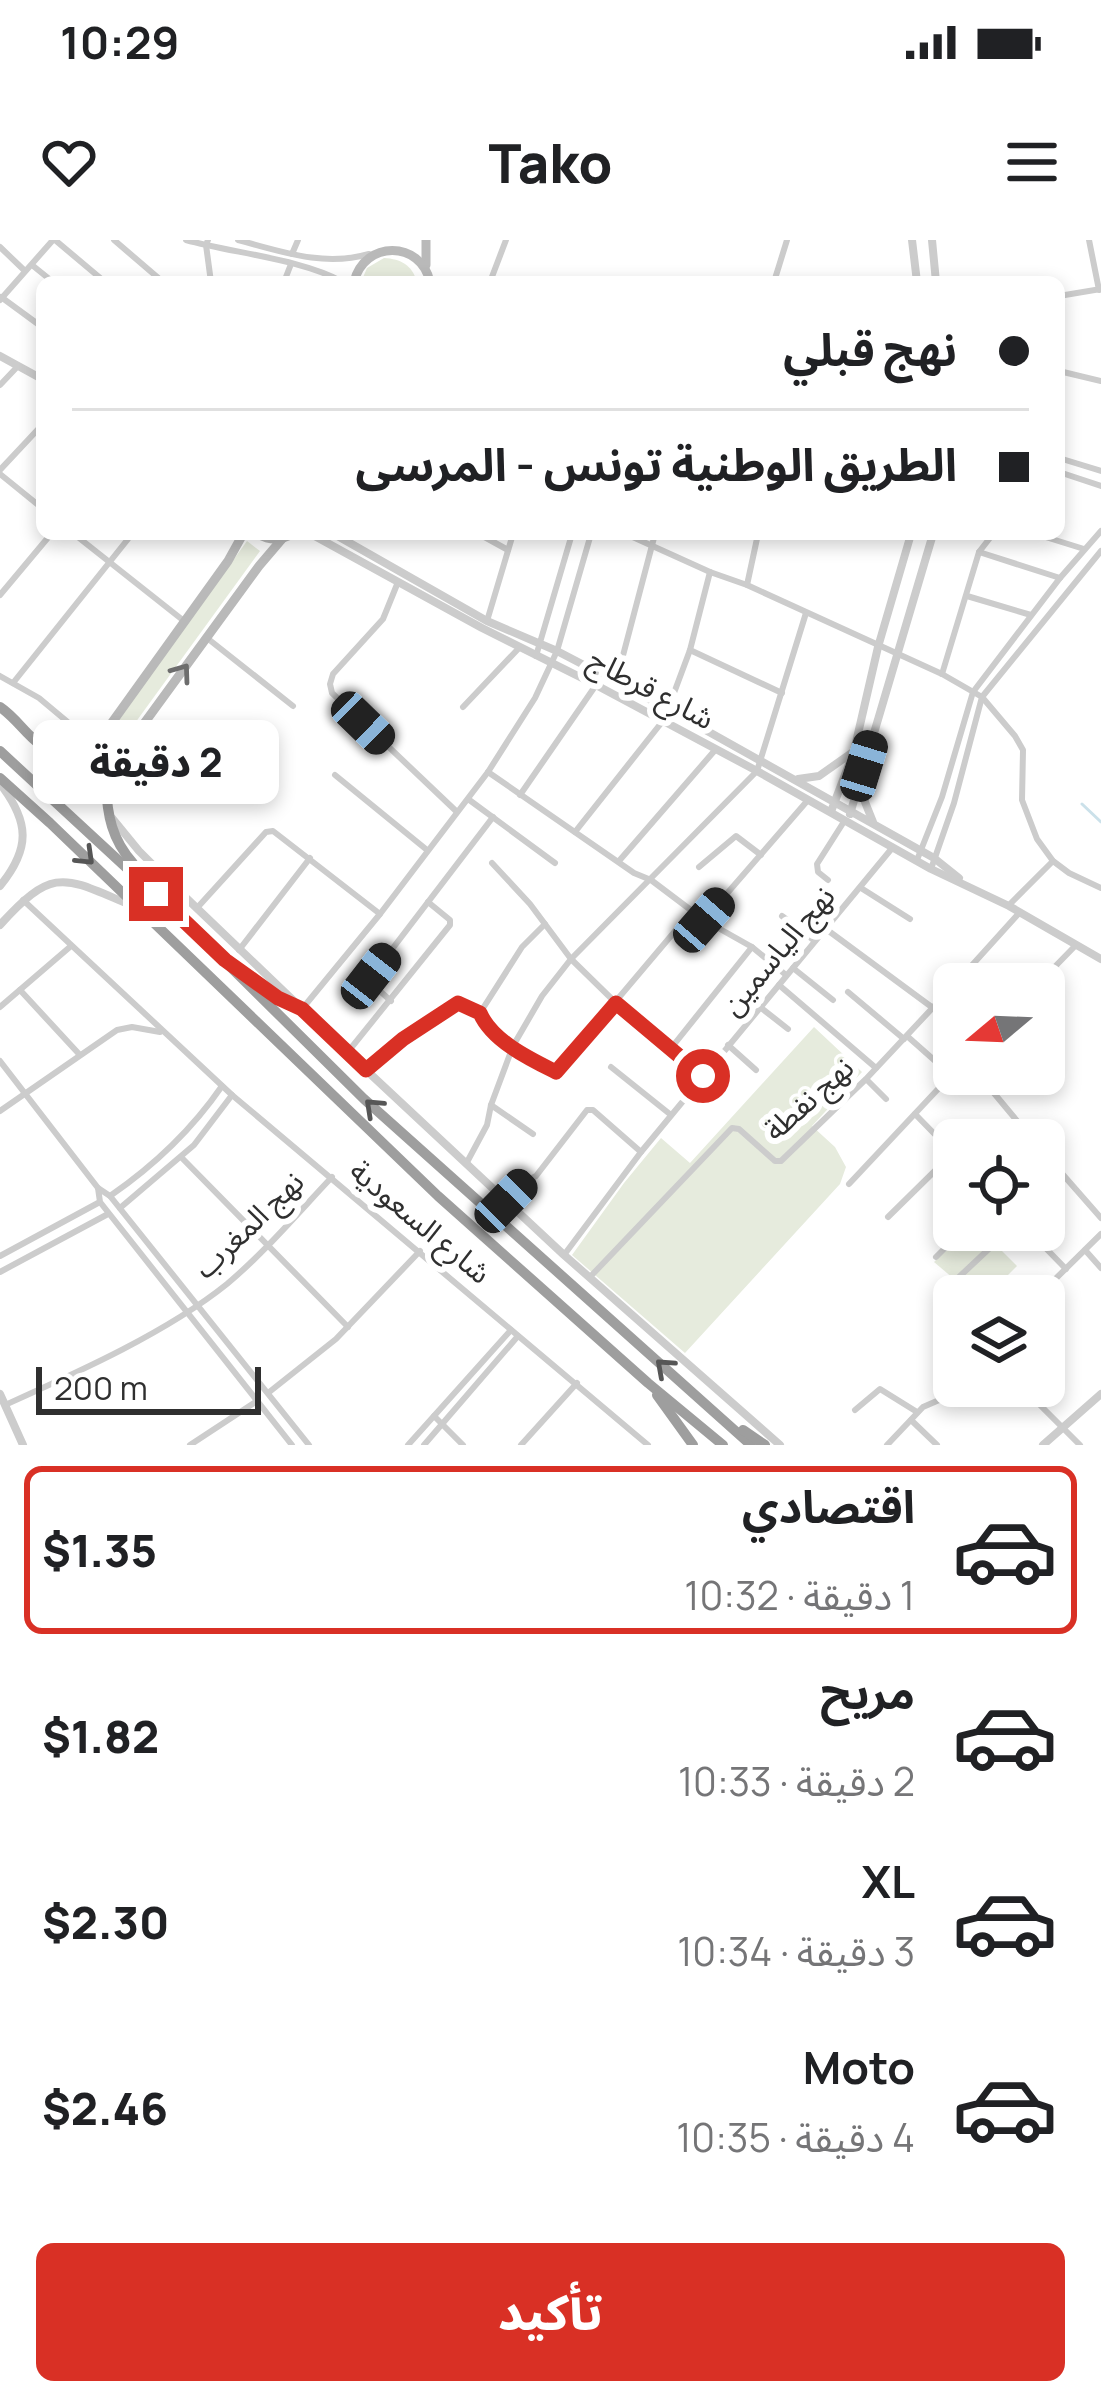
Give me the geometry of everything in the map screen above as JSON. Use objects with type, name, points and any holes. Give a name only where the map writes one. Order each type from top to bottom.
[{"type":"highway","points":[[0,706],[44,749],[69,748]]},
{"type":"highway","points":[[0,751],[225,960],[364,1099],[751,1445]]},
{"type":"highway","points":[[0,781],[423,1182],[723,1445]]},
{"type":"highway","points":[[106,784],[107,812],[122,850],[183,920]]},
{"type":"highway","points":[[225,960],[278,998],[302,1009]]},
{"type":"highway","points":[[648,1383],[693,1445]]},
{"type":"highway","points":[[711,1409],[765,1445]]},
{"type":"main road","points":[[356,276],[358,267],[386,240]]},
{"type":"main road","points":[[426,240],[430,276]]},
{"type":"main road","points":[[372,252],[401,247],[417,255],[429,276]]},
{"type":"main road","points":[[240,540],[93,741],[69,748],[63,772],[69,783],[88,791],[106,784],[113,766],[259,566],[284,540]]},
{"type":"main road","points":[[93,741],[110,753],[113,766]]},
{"type":"street","points":[[36,323],[1,298],[54,240],[98,276]]},
{"type":"street","points":[[114,240],[157,276]]},
{"type":"street","points":[[186,240],[332,276]]},
{"type":"street","points":[[238,240],[326,261],[346,261],[372,252]]},
{"type":"street","points":[[292,254],[298,240]]},
{"type":"street","points":[[492,276],[506,240]]},
{"type":"street","points":[[776,276],[787,240]]},
{"type":"street","points":[[912,240],[915,276]]},
{"type":"street","points":[[932,240],[935,276]]},
{"type":"street","points":[[1065,295],[1100,290],[1089,240]]},
{"type":"street","points":[[207,243],[210,276]]},
{"type":"street","points":[[0,248],[42,276]]},
{"type":"street","points":[[286,276],[291,264]]},
{"type":"street","points":[[0,356],[36,376]]},
{"type":"street","points":[[0,386],[18,365]]},
{"type":"street","points":[[1065,372],[1101,381]]},
{"type":"street","points":[[36,432],[0,472],[36,503]]},
{"type":"street","points":[[1065,460],[1101,471]]},
{"type":"street","points":[[1065,474],[1101,486]]},
{"type":"street","points":[[919,856],[973,692],[1101,531]]},
{"type":"street","points":[[0,595],[46,540]]},
{"type":"street","points":[[82,540],[184,621]]},
{"type":"street","points":[[13,683],[127,540]]},
{"type":"street","name":"شارع قرطاج","points":[[322,540],[716,749],[795,780],[893,847],[919,856]]},
{"type":"street","name":"شارع قرطاج","points":[[345,540],[487,621],[557,651],[668,709],[809,800],[832,808]]},
{"type":"street","points":[[490,540],[508,550]]},
{"type":"street","points":[[487,621],[511,540]]},
{"type":"street","points":[[536,656],[570,540]]},
{"type":"street","points":[[302,1009],[468,799],[535,698],[557,651],[589,540]]},
{"type":"street","points":[[640,540],[943,674],[982,697],[1020,742],[1025,814],[1036,839],[1053,861],[1101,888]]},
{"type":"street","points":[[616,682],[653,540]]},
{"type":"street","points":[[747,585],[757,540]]},
{"type":"street","points":[[832,808],[854,751],[908,540]]},
{"type":"street","points":[[828,880],[818,872],[817,864],[848,818],[931,540]]},
{"type":"street","points":[[943,674],[979,552],[988,540]]},
{"type":"street","points":[[1055,540],[1084,549]]},
{"type":"street","points":[[932,864],[982,697],[1101,551]]},
{"type":"street","points":[[979,552],[1060,578]]},
{"type":"street","points":[[668,709],[690,650],[710,572]]},
{"type":"street","points":[[398,582],[383,619],[333,674],[332,693],[456,811]]},
{"type":"street","points":[[967,596],[1030,615]]},
{"type":"street","points":[[466,1164],[487,1125],[513,1046],[542,996],[571,959],[759,766],[806,613]]},
{"type":"street","points":[[207,638],[293,706]]},
{"type":"street","points":[[463,707],[519,648]]},
{"type":"street","points":[[690,650],[782,693]]},
{"type":"street","points":[[0,676],[39,698],[93,741]]},
{"type":"street","points":[[520,795],[596,685]]},
{"type":"street","points":[[66,720],[69,748]]},
{"type":"street","points":[[575,832],[663,720]]},
{"type":"street","points":[[619,861],[716,749]]},
{"type":"street","points":[[795,780],[819,776],[854,751]]},
{"type":"street","points":[[864,766],[865,802],[873,823]]},
{"type":"street","points":[[488,772],[704,920],[832,1000]]},
{"type":"street","points":[[335,775],[427,850]]},
{"type":"street","points":[[0,781],[19,812],[23,838],[14,866],[1,883]]},
{"type":"street","points":[[468,799],[555,863]]},
{"type":"street","points":[[704,920],[809,800]]},
{"type":"street","points":[[107,812],[139,851],[347,1053],[564,1255],[780,1445]]},
{"type":"street","points":[[391,1000],[370,978],[493,817]]},
{"type":"street","name":"شارع قرطاج","points":[[848,818],[873,823],[969,887],[1101,959]]},
{"type":"street","points":[[197,908],[266,832],[272,831],[380,914]]},
{"type":"street","points":[[699,867],[736,836],[760,855]]},
{"type":"street","name":"نهج الياسمين","points":[[564,1255],[641,1152],[893,847]]},
{"type":"street","points":[[239,950],[310,857]]},
{"type":"street","points":[[1009,906],[1053,861]]},
{"type":"street","points":[[492,862],[571,959],[703,1076]]},
{"type":"street","points":[[0,925],[30,892],[46,885],[74,882],[137,908]]},
{"type":"street","points":[[861,888],[910,919]]},
{"type":"street","name":"شارع السعودية","points":[[22,900],[222,1087],[647,1445]]},
{"type":"street","points":[[347,1053],[451,925],[428,902]]},
{"type":"street","points":[[366,1070],[403,1039],[461,1004],[480,1013],[493,1033],[556,1072],[692,911]]},
{"type":"street","name":"نهج نفطة","points":[[974,963],[1020,913]]},
{"type":"street","points":[[782,916],[815,941]]},
{"type":"street","points":[[480,1013],[522,947],[545,924]]},
{"type":"street","points":[[826,928],[933,1008]]},
{"type":"street","points":[[1058,963],[1076,945]]},
{"type":"street","points":[[0,1007],[71,946]]},
{"type":"street","points":[[670,1049],[752,947]]},
{"type":"street","points":[[779,985],[876,1068]]},
{"type":"street","points":[[20,990],[80,1054]]},
{"type":"street","points":[[848,992],[933,1058]]},
{"type":"street","points":[[760,1007],[788,1029]]},
{"type":"street","name":"نهج نفطة","points":[[590,1277],[732,1128],[740,1129],[775,1161],[781,1161],[933,1008]]},
{"type":"street","points":[[0,1111],[117,1030],[131,1027],[163,1033]]},
{"type":"street","points":[[728,1045],[756,1070]]},
{"type":"street","points":[[0,1061],[309,1445]]},
{"type":"street","points":[[611,1067],[671,1115]]},
{"type":"street","points":[[866,1079],[886,1099]]},
{"type":"street","points":[[0,1256],[143,1173],[202,1116],[222,1087]]},
{"type":"street","points":[[849,1184],[933,1094]]},
{"type":"street","points":[[0,1272],[120,1208],[208,1129],[232,1095]]},
{"type":"street","points":[[996,1095],[1016,1119]]},
{"type":"street","points":[[491,1105],[533,1133]]},
{"type":"street","points":[[506,1201],[536,1176],[587,1110],[641,1152]]},
{"type":"street","points":[[914,1113],[933,1133]]},
{"type":"street","points":[[181,1156],[348,1327]]},
{"type":"street","points":[[888,1217],[933,1173]]},
{"type":"street","name":"نهج المغرب","points":[[5,1405],[94,1364],[226,1285],[332,1177]]},
{"type":"street","points":[[1065,1178],[1101,1218]]},
{"type":"street","points":[[98,1188],[100,1202],[109,1214],[292,1445]]},
{"type":"street","points":[[1060,1275],[1101,1234]]},
{"type":"street","points":[[1085,1250],[1101,1268]]},
{"type":"street","points":[[194,1444],[268,1394],[348,1327],[420,1251]]},
{"type":"street","points":[[936,1257],[942,1251]]},
{"type":"street","points":[[961,1275],[987,1251]]},
{"type":"street","points":[[1048,1251],[1066,1269]]},
{"type":"street","points":[[408,1445],[515,1333]]},
{"type":"street","points":[[424,1445],[515,1333]]},
{"type":"street","points":[[521,1445],[577,1383]]},
{"type":"street","points":[[855,1410],[880,1389],[917,1412]]},
{"type":"street","points":[[0,1394],[23,1445]]},
{"type":"street","points":[[1043,1445],[1101,1394]]},
{"type":"street","points":[[887,1445],[933,1401]]},
{"type":"street","points":[[1042,1407],[1080,1445]]},
{"type":"street","points":[[434,1417],[464,1445]]},
{"type":"street","points":[[911,1420],[937,1445]]},
{"type":"street","points":[[628,1445],[636,1437]]},
{"type":"shaded area","points":[[384,258],[396,260],[414,276],[364,276],[367,268]]},
{"type":"shaded area","points":[[247,541],[260,551],[114,752],[101,743]]},
{"type":"shaded area","points":[[814,1027],[862,1072],[812,1126],[835,1147],[846,1167],[840,1184],[685,1353],[572,1255],[661,1138],[690,1163]]},
{"type":"shaded area","points":[[946,1251],[1002,1251],[1017,1266],[1008,1275],[949,1275],[934,1262]]},
{"type":"waterway","points":[[1082,804],[1101,822]]},
{"type":"route","points":[[156,894],[225,960],[278,998],[302,1009],[366,1070],[458,1003],[480,1013],[504,1041],[556,1072],[616,1003],[703,1076]]}]
